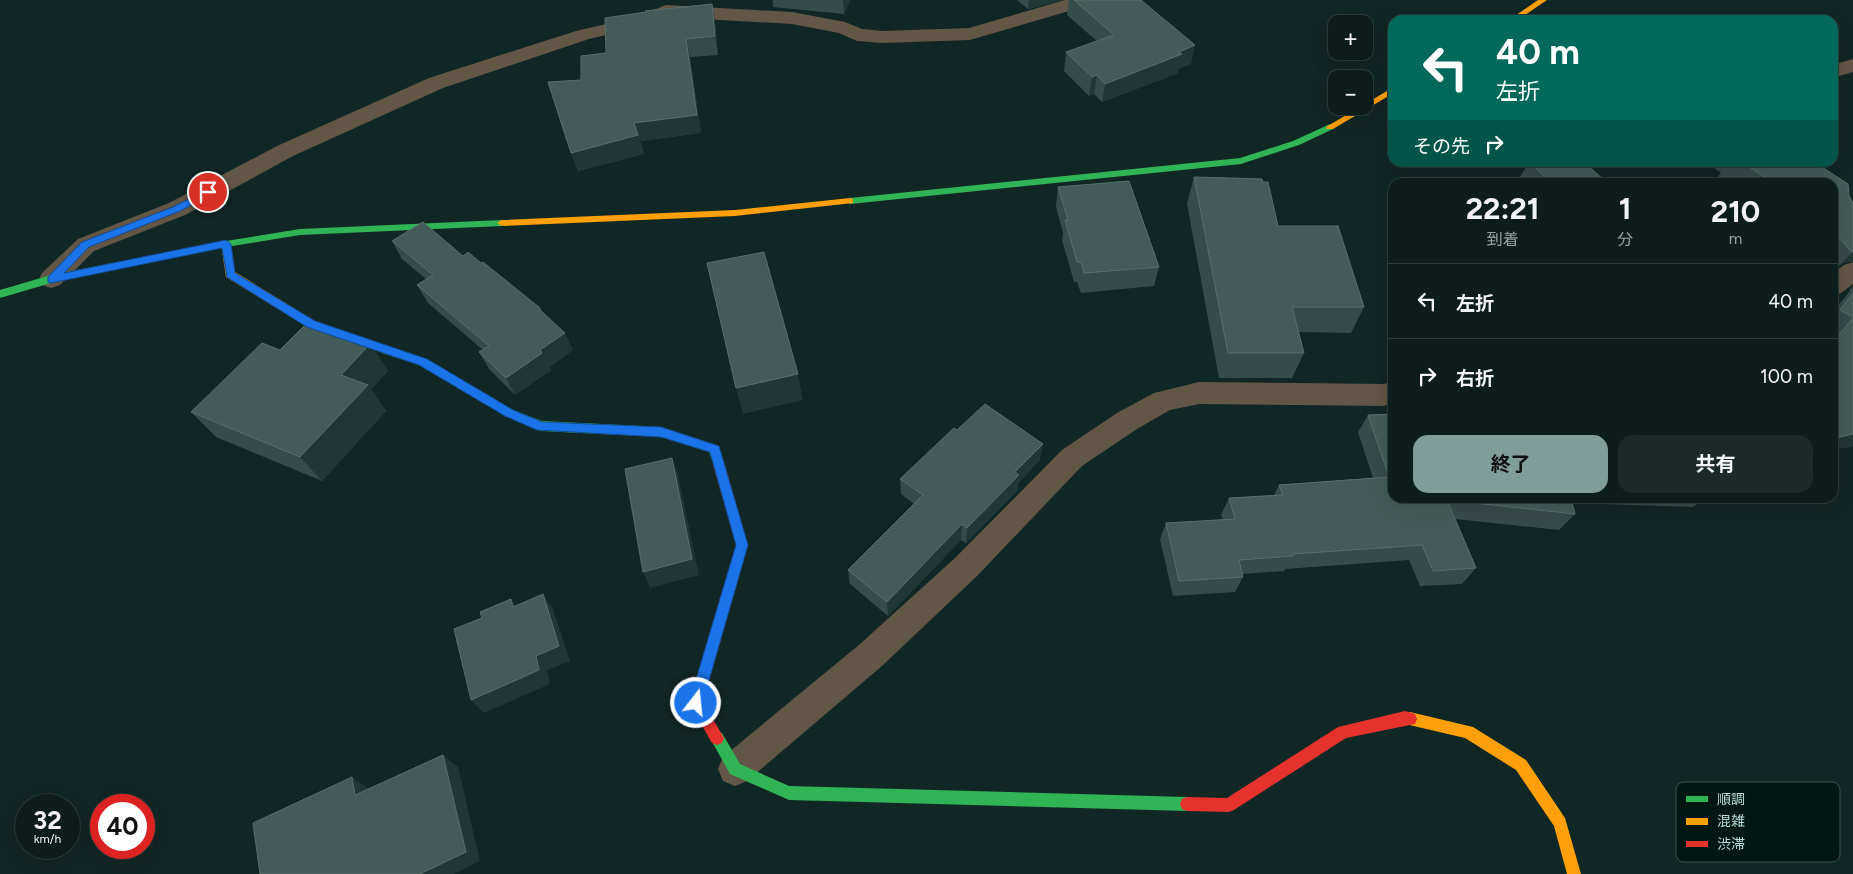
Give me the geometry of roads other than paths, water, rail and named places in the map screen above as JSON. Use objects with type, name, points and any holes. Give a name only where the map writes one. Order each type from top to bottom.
[{"type":"street","points":[[51,279],[86,245],[177,209],[285,151],[436,83],[583,35],[642,21],[666,11],[792,18],[845,28],[857,35],[892,37],[970,34],[1086,0]]},
{"type":"street","points":[[1520,15],[1543,0]]},
{"type":"street","points":[[1838,70],[1853,65]]},
{"type":"street","points":[[0,294],[51,279],[226,244],[300,232],[735,213],[1240,161],[1296,143],[1346,119],[1388,93]]},
{"type":"street","points":[[226,244],[230,274],[311,324],[423,362],[509,413],[541,426],[661,432],[714,449],[742,545],[696,703],[735,769],[789,793],[1228,805],[1344,732],[1406,718],[1468,732],[1521,765],[1560,823],[1574,874]]},
{"type":"street","points":[[1838,282],[1853,271]]},
{"type":"street","points":[[735,769],[878,648],[966,567],[1072,458],[1127,421],[1163,401],[1199,393],[1388,394]]}]
